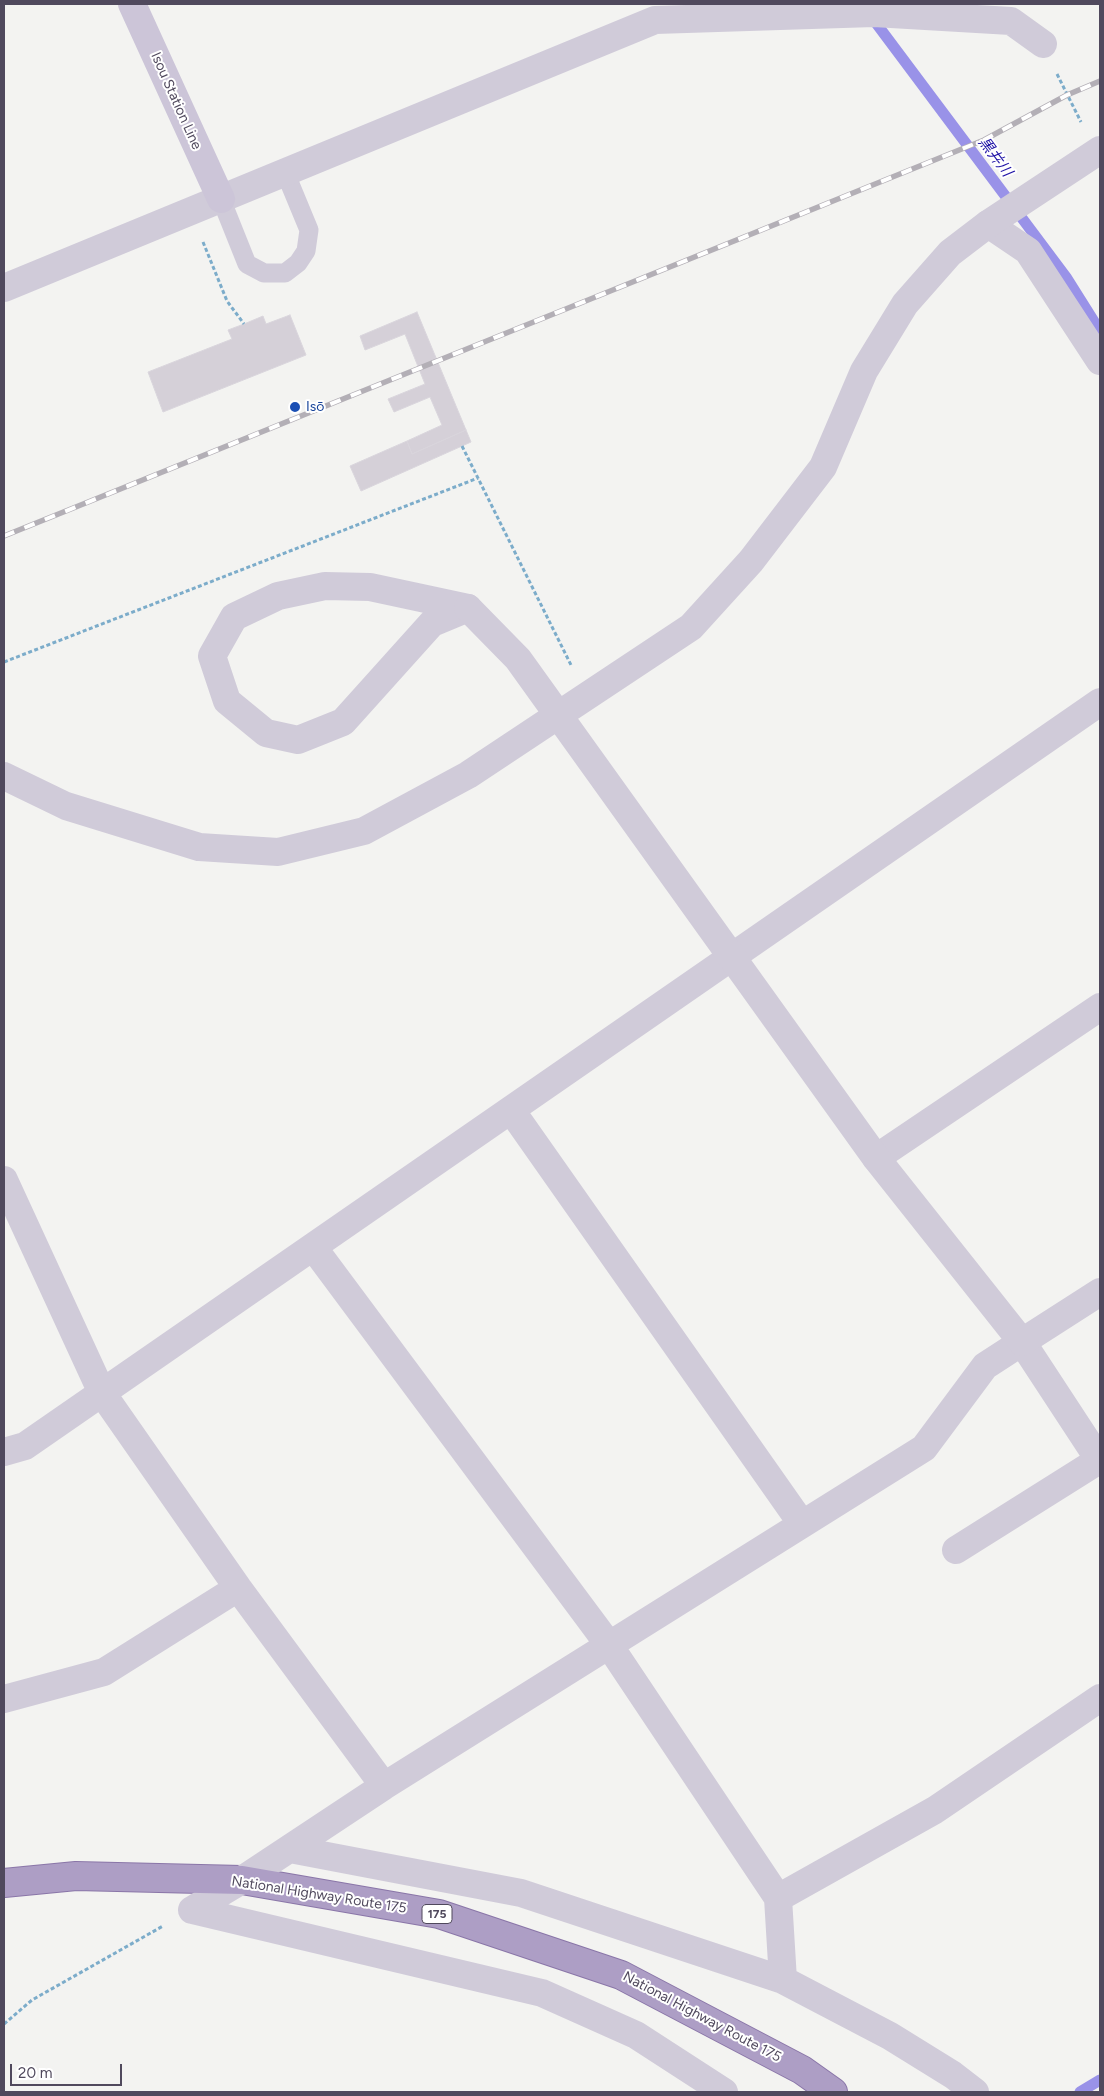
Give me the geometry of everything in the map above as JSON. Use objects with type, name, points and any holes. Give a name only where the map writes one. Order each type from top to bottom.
[{"type":"highway","name":"National Highway Route 175","points":[[4,1883],[76,1876],[242,1880],[439,1914],[567,1955],[621,1975],[802,2070],[833,2092]]},
{"type":"main road","name":"Isou Station Line","points":[[132,4],[221,199]]},
{"type":"street","points":[[4,288],[655,20],[871,9],[1010,22],[1043,44]]},
{"type":"street","points":[[4,776],[66,806],[199,847],[278,852],[364,831],[468,775],[691,627],[751,561],[823,467],[864,371],[905,304],[950,253],[988,224],[1098,151]]},
{"type":"street","points":[[988,224],[1028,251],[1100,361]]},
{"type":"street","points":[[468,608],[432,623],[343,722],[298,740],[266,733],[227,701],[212,656],[234,617],[278,596],[325,586],[370,588],[468,608],[518,659],[876,1158],[1022,1342],[1100,1461],[956,1550]]},
{"type":"street","points":[[4,1452],[25,1446],[1100,702]]},
{"type":"street","points":[[876,1158],[1100,1007]]},
{"type":"street","points":[[511,1110],[802,1524]]},
{"type":"street","points":[[4,1180],[102,1393],[238,1588],[384,1786]]},
{"type":"street","points":[[313,1247],[609,1645],[778,1898],[783,1980]]},
{"type":"street","points":[[192,1910],[290,1849],[384,1786],[924,1448],[985,1366],[1022,1342],[1098,1299]]},
{"type":"street","points":[[4,1699],[104,1672],[238,1588]]},
{"type":"street","points":[[778,1898],[934,1810],[1100,1698]]},
{"type":"street","points":[[290,1849],[521,1894],[783,1980],[890,2036],[954,2075],[974,2092]]},
{"type":"street","points":[[192,1910],[542,1993],[636,2035],[724,2092]]},
{"type":"lane","points":[[221,199],[247,264],[264,273],[285,273],[298,263],[306,251],[309,230],[284,172]]},
{"type":"path","points":[[1043,44],[1098,151]]},
{"type":"path","points":[[462,446],[587,697]]},
{"type":"path","points":[[4,662],[478,478]]},
{"type":"path","points":[[4,2024],[32,2000],[192,1910]]},
{"type":"building","points":[[417,312],[466,430],[412,454],[407,441],[442,425],[430,397],[394,412],[388,399],[425,384],[405,334],[365,350],[360,336]]},
{"type":"building","points":[[290,315],[306,355],[163,412],[148,372],[232,339],[228,330],[263,316],[266,324]]},
{"type":"building","points":[[466,430],[471,442],[361,491],[350,466],[407,441],[412,454]]},
{"type":"waterway","name":"黒井川","points":[[870,15],[1066,277],[1100,331]]},
{"type":"waterway","name":"黒井川","points":[[1080,2092],[1100,2080]]},
{"type":"railway","points":[[4,536],[984,140],[1067,95],[1100,81]]},
{"type":"place","name":"Isō","points":[[295,407]]}]
